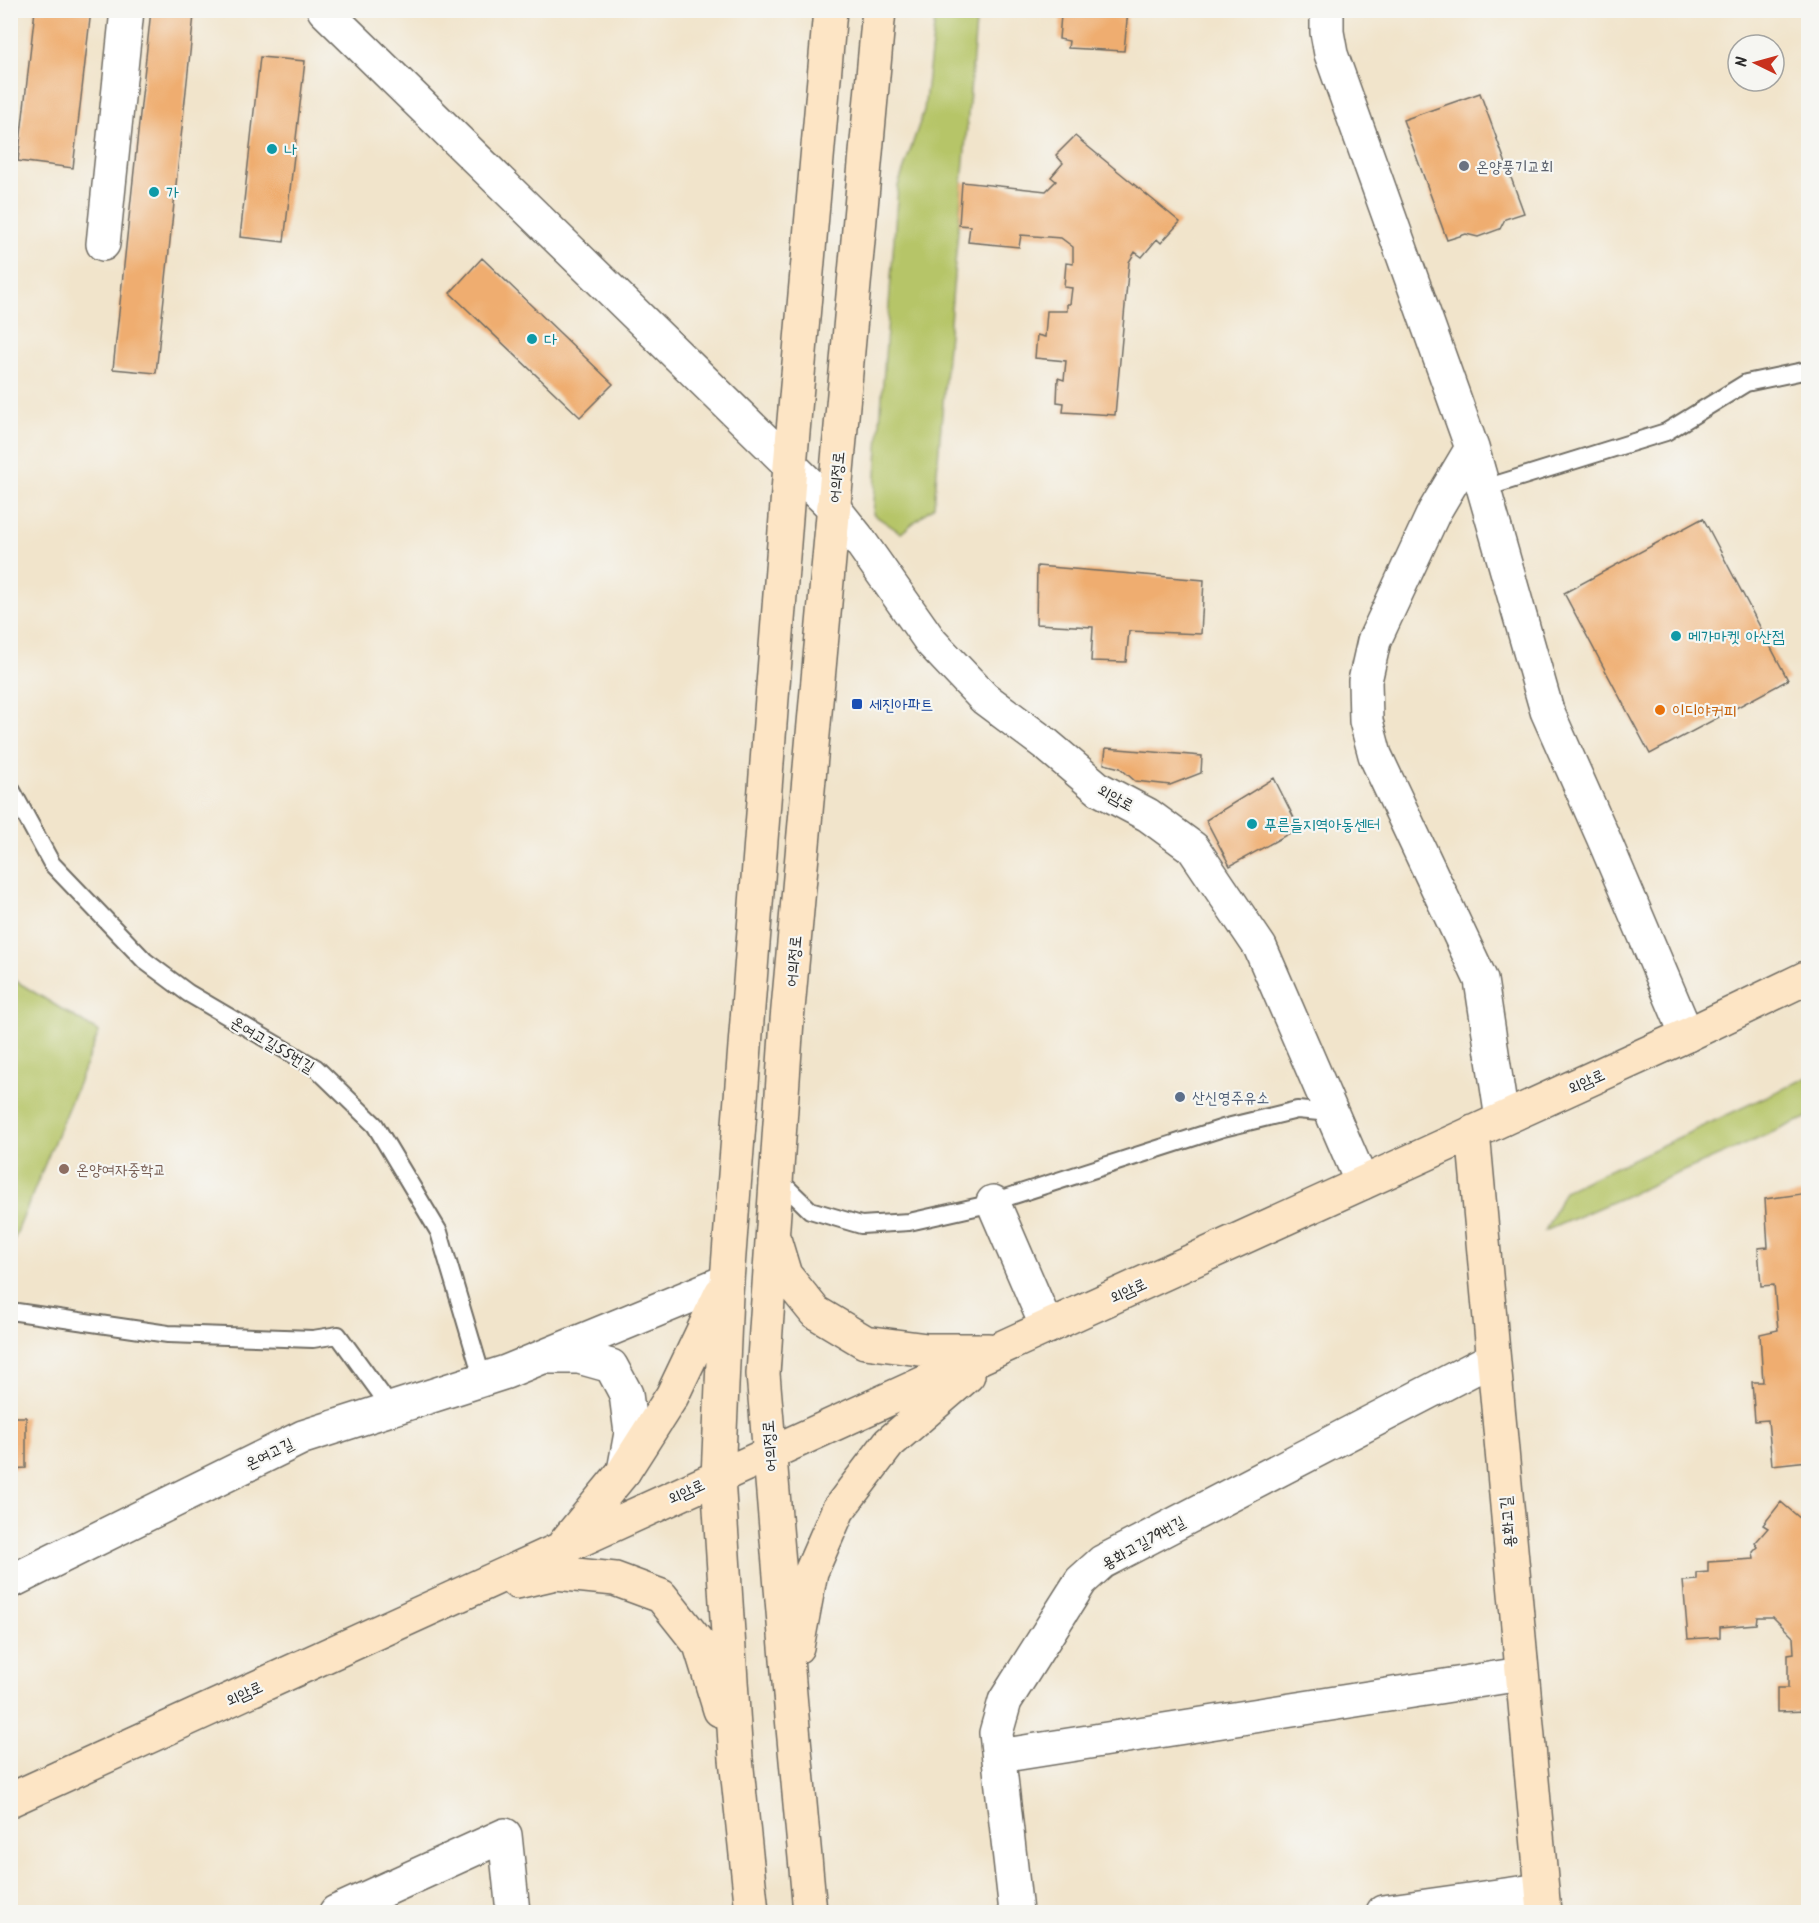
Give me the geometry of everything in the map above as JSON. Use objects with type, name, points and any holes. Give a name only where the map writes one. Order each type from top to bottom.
[{"type":"main road","points":[[752,1912],[736,1759],[718,1477],[727,1281],[790,466],[830,10]]},
{"type":"main road","name":"어의정로","points":[[810,1912],[763,1374],[787,1020],[879,10]]},
{"type":"main road","name":"외암로","points":[[10,1800],[1687,1035],[1809,977]]},
{"type":"main road","name":"용화고길","points":[[1488,1125],[1492,1359],[1543,1901]]},
{"type":"main road","points":[[772,1233],[786,1275],[814,1312],[865,1342],[927,1350],[996,1351]]},
{"type":"main road","points":[[561,1549],[624,1471],[672,1396],[727,1281]]},
{"type":"main road","points":[[791,1706],[798,1639],[811,1572],[838,1510],[889,1443],[996,1351]]},
{"type":"main road","points":[[457,1596],[556,1573],[615,1579],[661,1596],[700,1645],[736,1759]]},
{"type":"street","points":[[102,244],[127,10]]},
{"type":"street","name":"외암로","points":[[324,10],[833,507],[931,642],[984,698],[1099,789],[1148,815],[1193,848],[1260,947],[1362,1183]]},
{"type":"street","points":[[1327,10],[1327,32],[1331,54],[1472,448],[1547,711],[1687,1035]]},
{"type":"street","points":[[1472,448],[1434,512],[1374,641],[1365,681],[1366,721],[1375,755],[1481,980],[1488,1125]]},
{"type":"street","points":[[993,1202],[1047,1327]]},
{"type":"street","name":"온여고길","points":[[10,1582],[303,1437],[483,1380],[727,1281]]},
{"type":"street","name":"온여고길","points":[[542,1357],[579,1357],[611,1366],[626,1394],[632,1432],[624,1471]]},
{"type":"street","name":"용화고길79번길","points":[[1016,1912],[996,1733],[1005,1701],[1081,1581],[1102,1562],[1492,1359]]},
{"type":"street","points":[[999,1756],[1521,1674]]},
{"type":"street","points":[[336,1912],[505,1835],[513,1912]]},
{"type":"street","points":[[1383,1912],[1543,1901]]},
{"type":"lane","points":[[1485,488],[1666,432],[1746,383],[1809,370]]},
{"type":"lane","name":"온여고길55번길","points":[[10,787],[52,864],[145,961],[188,993],[316,1068],[375,1125],[439,1232],[483,1380]]},
{"type":"lane","points":[[776,1177],[810,1210],[861,1225],[909,1222],[980,1206],[1223,1128],[1297,1110],[1331,1113]]},
{"type":"lane","points":[[10,1311],[168,1334],[313,1339],[338,1335],[392,1409]]},
{"type":"green space","points":[[936,11],[977,11],[934,506],[901,533],[873,514],[898,186],[924,110]]},
{"type":"green space","points":[[11,978],[99,1032],[13,1242],[10,1241]]},
{"type":"green space","points":[[1808,1077],[1808,1117],[1545,1231],[1564,1191]]},
{"type":"building","points":[[35,10],[91,10],[73,168],[18,161]]},
{"type":"building","name":"가","points":[[151,10],[194,15],[156,373],[113,369]]},
{"type":"building","points":[[1072,10],[1128,10],[1124,51],[1068,48],[1069,41],[1059,39],[1061,15],[1071,15]]},
{"type":"building","name":"나","points":[[260,57],[305,61],[284,242],[240,237]]},
{"type":"building","name":"온양풍기교회","points":[[1480,93],[1524,213],[1505,219],[1500,229],[1478,237],[1466,234],[1447,240],[1403,120]]},
{"type":"building","points":[[1075,136],[1180,222],[1161,243],[1157,239],[1142,257],[1135,252],[1129,262],[1115,415],[1063,412],[1064,403],[1057,402],[1058,378],[1064,380],[1066,361],[1035,358],[1037,335],[1045,337],[1047,311],[1067,311],[1067,304],[1070,304],[1072,288],[1064,287],[1066,263],[1073,264],[1073,247],[1061,238],[1021,235],[1019,247],[968,242],[970,226],[959,225],[962,182],[1046,191],[1056,181],[1051,177],[1063,163],[1056,155]]},
{"type":"building","name":"다","points":[[482,258],[613,384],[580,417],[450,293]]},
{"type":"building","name":"메가마켓 아산점","points":[[1703,518],[1788,680],[1650,754],[1564,593]]},
{"type":"building","points":[[1037,566],[1204,580],[1201,634],[1129,631],[1126,662],[1091,661],[1093,627],[1036,624]]},
{"type":"building","points":[[1106,748],[1202,756],[1201,773],[1170,785],[1135,781],[1120,768],[1104,764]]},
{"type":"building","name":"푸른들지역아동센터","points":[[1274,778],[1299,828],[1230,866],[1206,820]]},
{"type":"building","points":[[1808,1193],[1808,1461],[1772,1465],[1768,1420],[1755,1421],[1752,1382],[1763,1382],[1760,1334],[1778,1330],[1774,1285],[1761,1286],[1758,1248],[1768,1247],[1765,1199]]},
{"type":"building","points":[[10,1417],[26,1417],[26,1468],[10,1469]]},
{"type":"building","points":[[1781,1502],[1808,1525],[1808,1711],[1777,1712],[1777,1688],[1788,1688],[1788,1654],[1794,1653],[1793,1637],[1773,1617],[1757,1617],[1756,1624],[1720,1627],[1720,1637],[1688,1639],[1683,1581],[1697,1580],[1697,1573],[1708,1572],[1708,1562],[1754,1559],[1753,1552],[1758,1547],[1755,1543],[1768,1528],[1763,1525]]},
{"type":"place","name":"나","points":[[272,149]]},
{"type":"place","name":"온양풍기교회","points":[[1464,166]]},
{"type":"place","name":"가","points":[[154,192]]},
{"type":"place","name":"다","points":[[532,339]]},
{"type":"place","name":"메가마켓 아산점","points":[[1676,636]]},
{"type":"place","name":"세진아파트","points":[[857,704]]},
{"type":"place","name":"이디야커피","points":[[1660,710]]},
{"type":"place","name":"푸른들지역아동센터","points":[[1252,824]]},
{"type":"place","name":"산신영주유소","points":[[1180,1097]]},
{"type":"place","name":"온양여자중학교","points":[[64,1169]]}]
